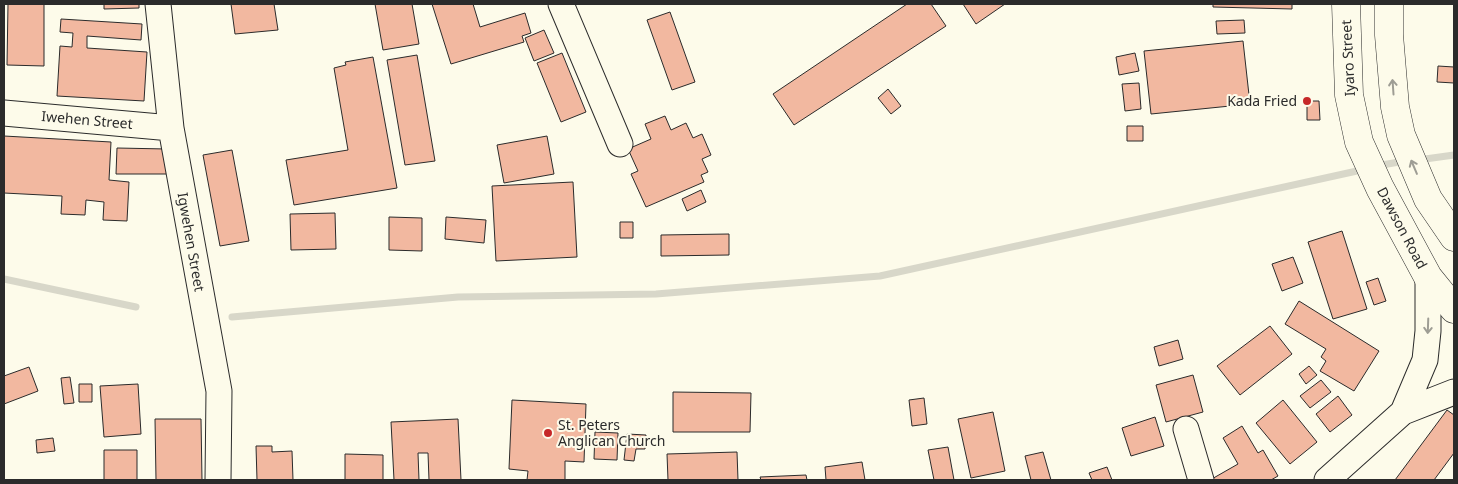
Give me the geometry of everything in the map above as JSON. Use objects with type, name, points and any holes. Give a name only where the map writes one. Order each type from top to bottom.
[{"type":"highway","name":"Iyaro Street","points":[[1346,4],[1349,95],[1359,142]]},
{"type":"highway","points":[[1389,4],[1389,35],[1395,107],[1400,135],[1428,199],[1454,237]]},
{"type":"highway","name":"Dawson Road","points":[[1359,142],[1380,188],[1428,278],[1454,309]]},
{"type":"street","name":"Igwehen Street","points":[[158,4],[170,128],[219,391],[218,480]]},
{"type":"street","points":[[561,4],[620,144]]},
{"type":"street","name":"Iwehen Street","points":[[4,113],[170,128]]},
{"type":"street","points":[[1403,412],[1425,360],[1428,331],[1428,278]]},
{"type":"street","points":[[1327,480],[1403,412],[1454,392]]},
{"type":"street","points":[[1186,429],[1201,480]]},
{"type":"building","points":[[8,4],[44,4],[44,66],[7,65]]},
{"type":"building","points":[[104,4],[139,4],[139,8],[104,9]]},
{"type":"building","points":[[231,4],[274,4],[278,30],[235,34]]},
{"type":"building","points":[[375,4],[412,4],[419,44],[383,50]]},
{"type":"building","points":[[432,4],[473,4],[480,27],[525,13],[531,33],[522,36],[524,42],[451,64]]},
{"type":"building","points":[[907,4],[931,4],[946,26],[794,125],[773,94]]},
{"type":"building","points":[[963,4],[1005,4],[976,24]]},
{"type":"building","points":[[1213,4],[1292,4],[1292,9],[1213,7]]},
{"type":"building","points":[[670,12],[695,82],[672,90],[647,20]]},
{"type":"building","points":[[61,19],[142,24],[141,40],[87,36],[87,48],[147,52],[144,101],[57,96],[60,46],[72,47],[73,33],[60,32]]},
{"type":"building","points":[[1244,20],[1245,33],[1217,34],[1216,21]]},
{"type":"building","points":[[544,30],[554,53],[534,61],[525,38]]},
{"type":"building","points":[[1243,41],[1250,104],[1151,114],[1144,51]]},
{"type":"building","points":[[562,53],[586,112],[561,122],[537,63]]},
{"type":"building","points":[[1135,53],[1139,71],[1119,75],[1116,57]]},
{"type":"building","points":[[417,55],[435,161],[405,165],[387,60]]},
{"type":"building","points":[[373,57],[397,188],[294,205],[286,160],[348,150],[334,68],[346,65],[345,62]]},
{"type":"building","points":[[1438,66],[1454,67],[1454,83],[1437,82]]},
{"type":"building","points":[[1139,83],[1141,109],[1125,111],[1122,84]]},
{"type":"building","points":[[888,89],[901,106],[891,114],[878,98]]},
{"type":"building","points":[[1307,101],[1319,101],[1320,120],[1307,120]]},
{"type":"building","points":[[665,116],[671,130],[686,123],[693,138],[702,134],[711,155],[702,159],[708,172],[701,175],[704,182],[646,207],[631,174],[638,171],[628,149],[651,139],[645,124]]},
{"type":"building","points":[[1127,126],[1143,126],[1143,141],[1127,141]]},
{"type":"building","points":[[4,136],[111,142],[109,180],[129,182],[127,221],[103,220],[104,202],[86,200],[85,215],[61,214],[62,196],[4,193]]},
{"type":"building","points":[[547,136],[554,174],[504,183],[497,145]]},
{"type":"building","points":[[117,148],[167,149],[167,174],[116,174]]},
{"type":"building","points":[[232,150],[249,241],[220,246],[203,155]]},
{"type":"building","points":[[573,182],[577,257],[496,261],[492,186]]},
{"type":"building","points":[[701,190],[706,202],[687,211],[682,199]]},
{"type":"building","points":[[335,213],[336,249],[291,250],[290,214]]},
{"type":"building","points":[[389,217],[422,218],[422,251],[389,250]]},
{"type":"building","points":[[446,217],[486,220],[484,243],[445,239]]},
{"type":"building","points":[[620,222],[633,222],[633,238],[620,238]]},
{"type":"building","points":[[1342,231],[1367,309],[1333,319],[1308,242]]},
{"type":"building","points":[[729,234],[729,255],[661,256],[661,235]]},
{"type":"building","points":[[1293,257],[1303,283],[1282,291],[1272,264]]},
{"type":"building","points":[[1378,278],[1386,301],[1374,305],[1366,282]]},
{"type":"building","points":[[1299,301],[1379,351],[1354,391],[1320,371],[1326,361],[1321,357],[1326,349],[1285,324]]},
{"type":"building","points":[[1270,326],[1292,354],[1240,395],[1217,366]]},
{"type":"building","points":[[1178,340],[1183,359],[1159,366],[1154,347]]},
{"type":"building","points":[[1309,366],[1317,375],[1306,384],[1299,374]]},
{"type":"building","points":[[29,367],[38,391],[4,404],[4,376]]},
{"type":"building","points":[[1193,375],[1203,412],[1166,422],[1156,385]]},
{"type":"building","points":[[70,377],[74,403],[64,404],[61,378]]},
{"type":"building","points":[[1321,380],[1331,392],[1310,408],[1300,396]]},
{"type":"building","points":[[79,384],[92,384],[92,402],[79,402]]},
{"type":"building","points":[[138,384],[141,434],[104,437],[100,386]]},
{"type":"building","points":[[673,392],[751,393],[750,432],[673,432]]},
{"type":"building","points":[[1338,396],[1352,415],[1330,432],[1316,414]]},
{"type":"building","points":[[924,398],[927,424],[912,426],[909,400]]},
{"type":"building","name":"St. Peters Anglican Church","points":[[512,400],[586,404],[584,462],[565,461],[565,480],[527,480],[528,471],[509,469]]},
{"type":"building","points":[[1283,400],[1317,442],[1290,464],[1256,423]]},
{"type":"building","points":[[1447,410],[1454,415],[1454,453],[1434,480],[1395,480]]},
{"type":"building","points":[[993,412],[1005,471],[971,478],[958,419]]},
{"type":"building","points":[[1155,417],[1164,446],[1131,456],[1122,428]]},
{"type":"building","points":[[155,419],[201,419],[202,480],[156,480]]},
{"type":"building","points":[[458,419],[461,480],[429,480],[428,453],[418,453],[419,480],[394,480],[391,422]]},
{"type":"building","points":[[1242,426],[1258,453],[1263,450],[1278,476],[1271,480],[1210,480],[1238,464],[1223,438]]},
{"type":"building","points":[[595,432],[618,433],[617,460],[594,459]]},
{"type":"building","points":[[627,434],[646,435],[645,449],[636,449],[634,461],[624,460]]},
{"type":"building","points":[[53,438],[55,451],[37,453],[36,440]]},
{"type":"building","points":[[256,446],[272,446],[272,452],[292,451],[293,480],[257,480]]},
{"type":"building","points":[[948,447],[954,480],[934,480],[928,450]]},
{"type":"building","points":[[104,450],[137,450],[137,480],[104,480]]},
{"type":"building","points":[[737,452],[738,480],[668,480],[667,454]]},
{"type":"building","points":[[1043,452],[1051,480],[1031,480],[1025,456]]},
{"type":"building","points":[[345,454],[383,455],[383,480],[345,480]]},
{"type":"building","points":[[862,462],[865,480],[826,480],[825,467]]},
{"type":"building","points":[[1107,467],[1112,480],[1092,480],[1089,473]]},
{"type":"building","points":[[806,475],[807,480],[761,480],[760,477]]},
{"type":"waterway","points":[[1418,160],[1454,155]]},
{"type":"waterway","points":[[1376,166],[1405,161]]},
{"type":"waterway","points":[[232,317],[458,297],[656,294],[880,276],[1366,169]]},
{"type":"waterway","points":[[4,279],[136,307]]},
{"type":"place","name":"Kada Fried","points":[[1307,101]]},
{"type":"place","name":"St. Peters Anglican Church","points":[[548,433]]}]
